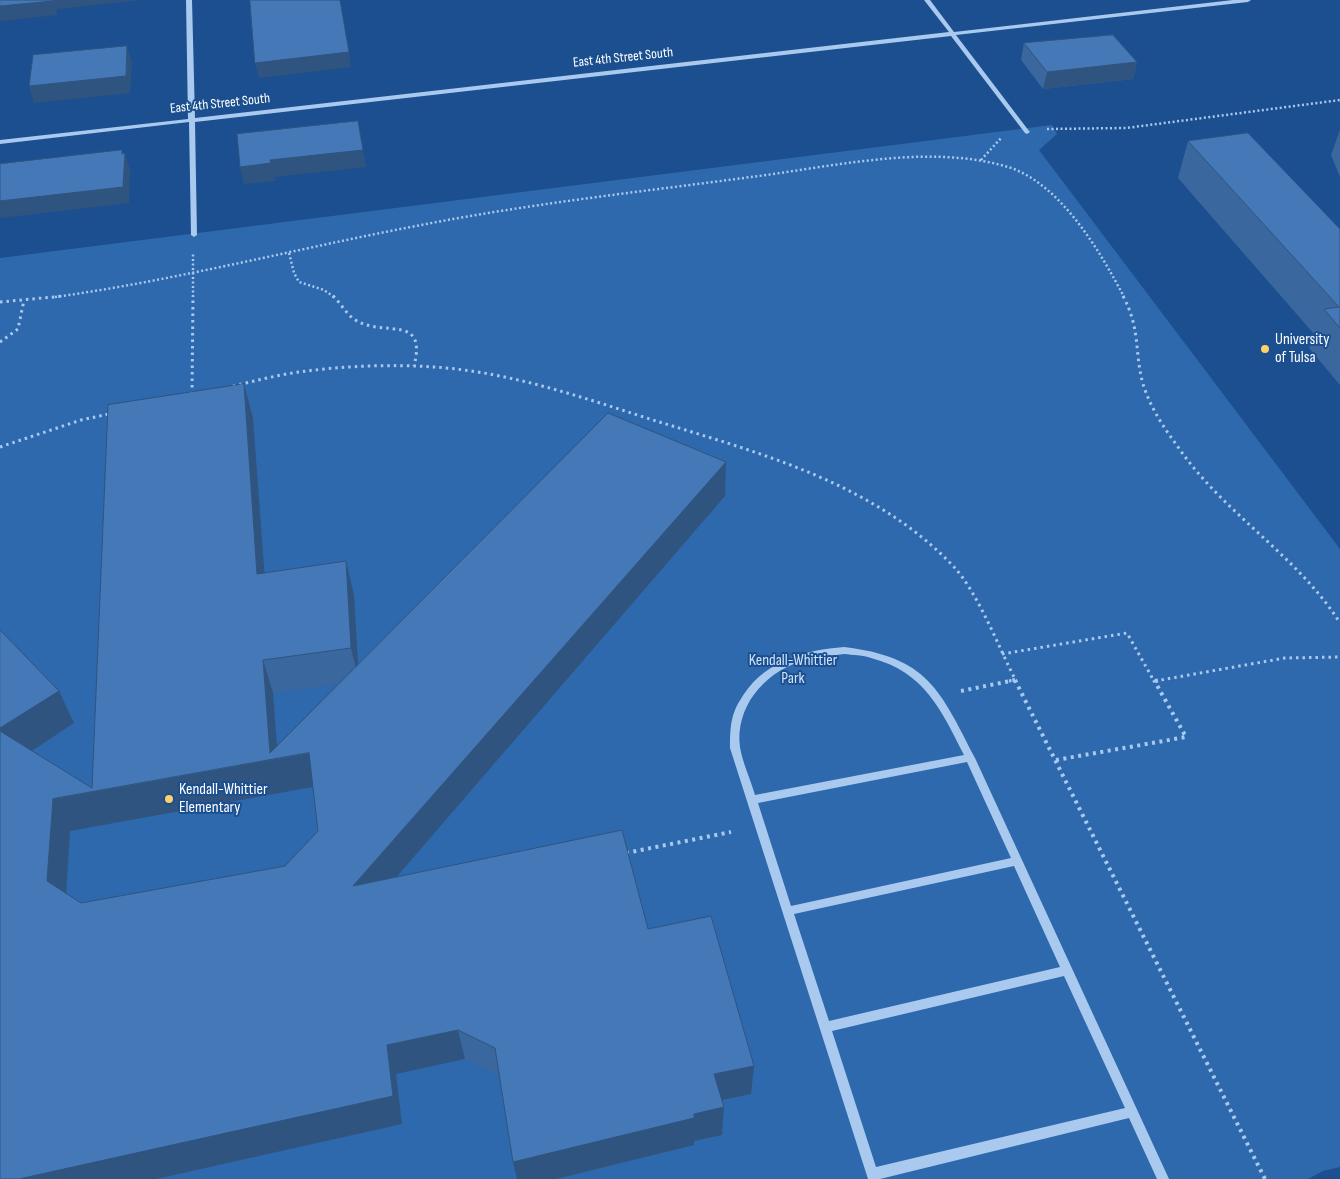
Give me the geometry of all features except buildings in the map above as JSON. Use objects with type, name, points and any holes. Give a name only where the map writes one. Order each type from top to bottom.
[{"type":"street","points":[[189,0],[194,235]]},
{"type":"street","points":[[927,0],[1027,132]]},
{"type":"street","name":"East 4th Street South","points":[[0,142],[1248,0]]},
{"type":"street","points":[[873,1177],[735,748],[735,727],[740,708],[748,695],[768,674],[811,653],[848,651],[884,658],[914,673],[930,687],[944,707],[970,758],[1163,1179]]},
{"type":"street","points":[[752,800],[970,758]]},
{"type":"street","points":[[788,911],[1017,861]]},
{"type":"street","points":[[825,1027],[1067,970]]},
{"type":"lane","points":[[873,1177],[1132,1112]]},
{"type":"path","points":[[1049,129],[1126,128],[1340,100]]},
{"type":"path","points":[[0,302],[81,294],[193,273],[418,225],[586,199],[878,160],[933,157],[980,160],[1019,172],[1042,185],[1070,213],[1117,284],[1134,319],[1143,384],[1162,424],[1196,473],[1229,507],[1300,571],[1322,594],[1340,623]]},
{"type":"path","points":[[192,395],[194,248]]},
{"type":"path","points":[[288,253],[297,279],[304,285],[328,292],[340,301],[358,322],[396,328],[410,333],[418,344],[418,356],[414,366]]},
{"type":"path","points":[[0,342],[18,329],[24,300]]},
{"type":"path","points":[[231,386],[299,372],[370,366],[414,366],[495,374],[569,393],[770,458],[835,484],[878,505],[923,538],[954,567],[968,585],[1265,1179]]},
{"type":"path","points":[[185,396],[202,393]]},
{"type":"path","points":[[0,447],[81,420],[117,412]]},
{"type":"path","points":[[1002,654],[1127,633],[1186,737],[1055,760]]},
{"type":"path","points":[[1155,681],[1285,658],[1340,657]]},
{"type":"path","points":[[936,696],[1015,680]]},
{"type":"path","points":[[616,855],[731,832]]},
{"type":"green space","name":"Kendall-Whittier Park","points":[[1052,125],[1057,134],[1039,150],[1340,549],[1340,1167],[1323,1171],[1308,1179],[0,1179],[0,258]]},
{"type":"place","name":"University of Tulsa","points":[[1265,349]]},
{"type":"place","name":"Kendall-Whittier Elementary","points":[[169,799]]}]
